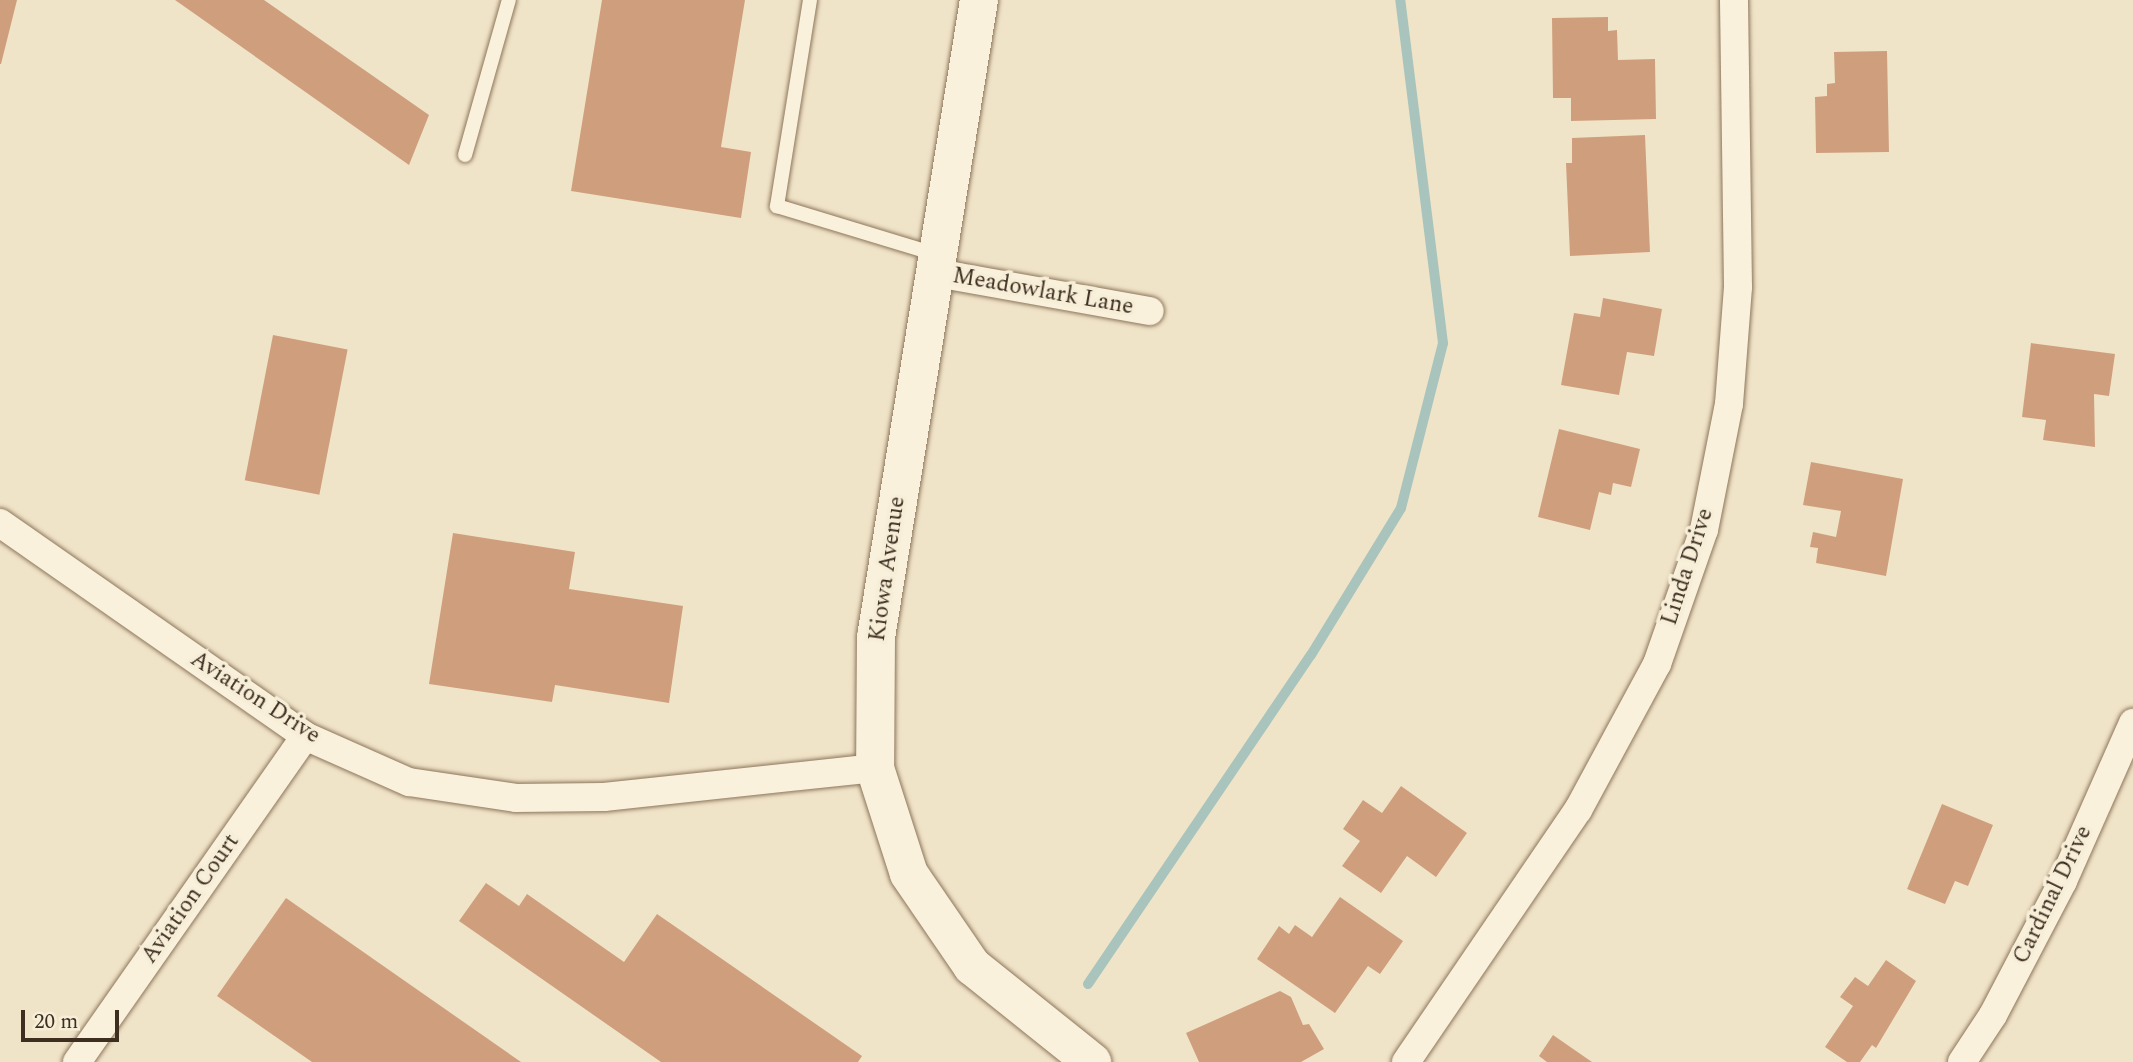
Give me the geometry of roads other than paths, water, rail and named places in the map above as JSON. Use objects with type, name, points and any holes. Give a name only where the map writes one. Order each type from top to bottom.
[{"type":"street","name":"Kiowa Avenue","points":[[979,0],[876,638],[875,768],[909,874],[972,966],[1092,1062]]},
{"type":"street","name":"Linda Drive","points":[[1406,1062],[1578,810],[1657,664],[1703,530],[1729,404],[1738,287],[1734,0]]},
{"type":"street","name":"Meadowlark Lane","points":[[937,264],[1150,310]]},
{"type":"street","name":"Aviation Drive","points":[[0,523],[305,736],[409,782],[516,798],[604,797],[875,768]]},
{"type":"street","name":"Cardinal Drive","points":[[1962,1062],[1993,1016],[2063,881],[2133,723]]},
{"type":"street","name":"Aviation Court","points":[[77,1062],[305,736]]},
{"type":"lane","points":[[466,155],[509,0]]},
{"type":"lane","points":[[810,0],[777,206],[937,264]]},
{"type":"waterway","points":[[1088,984],[1311,655],[1401,508],[1443,343],[1400,0]]}]
